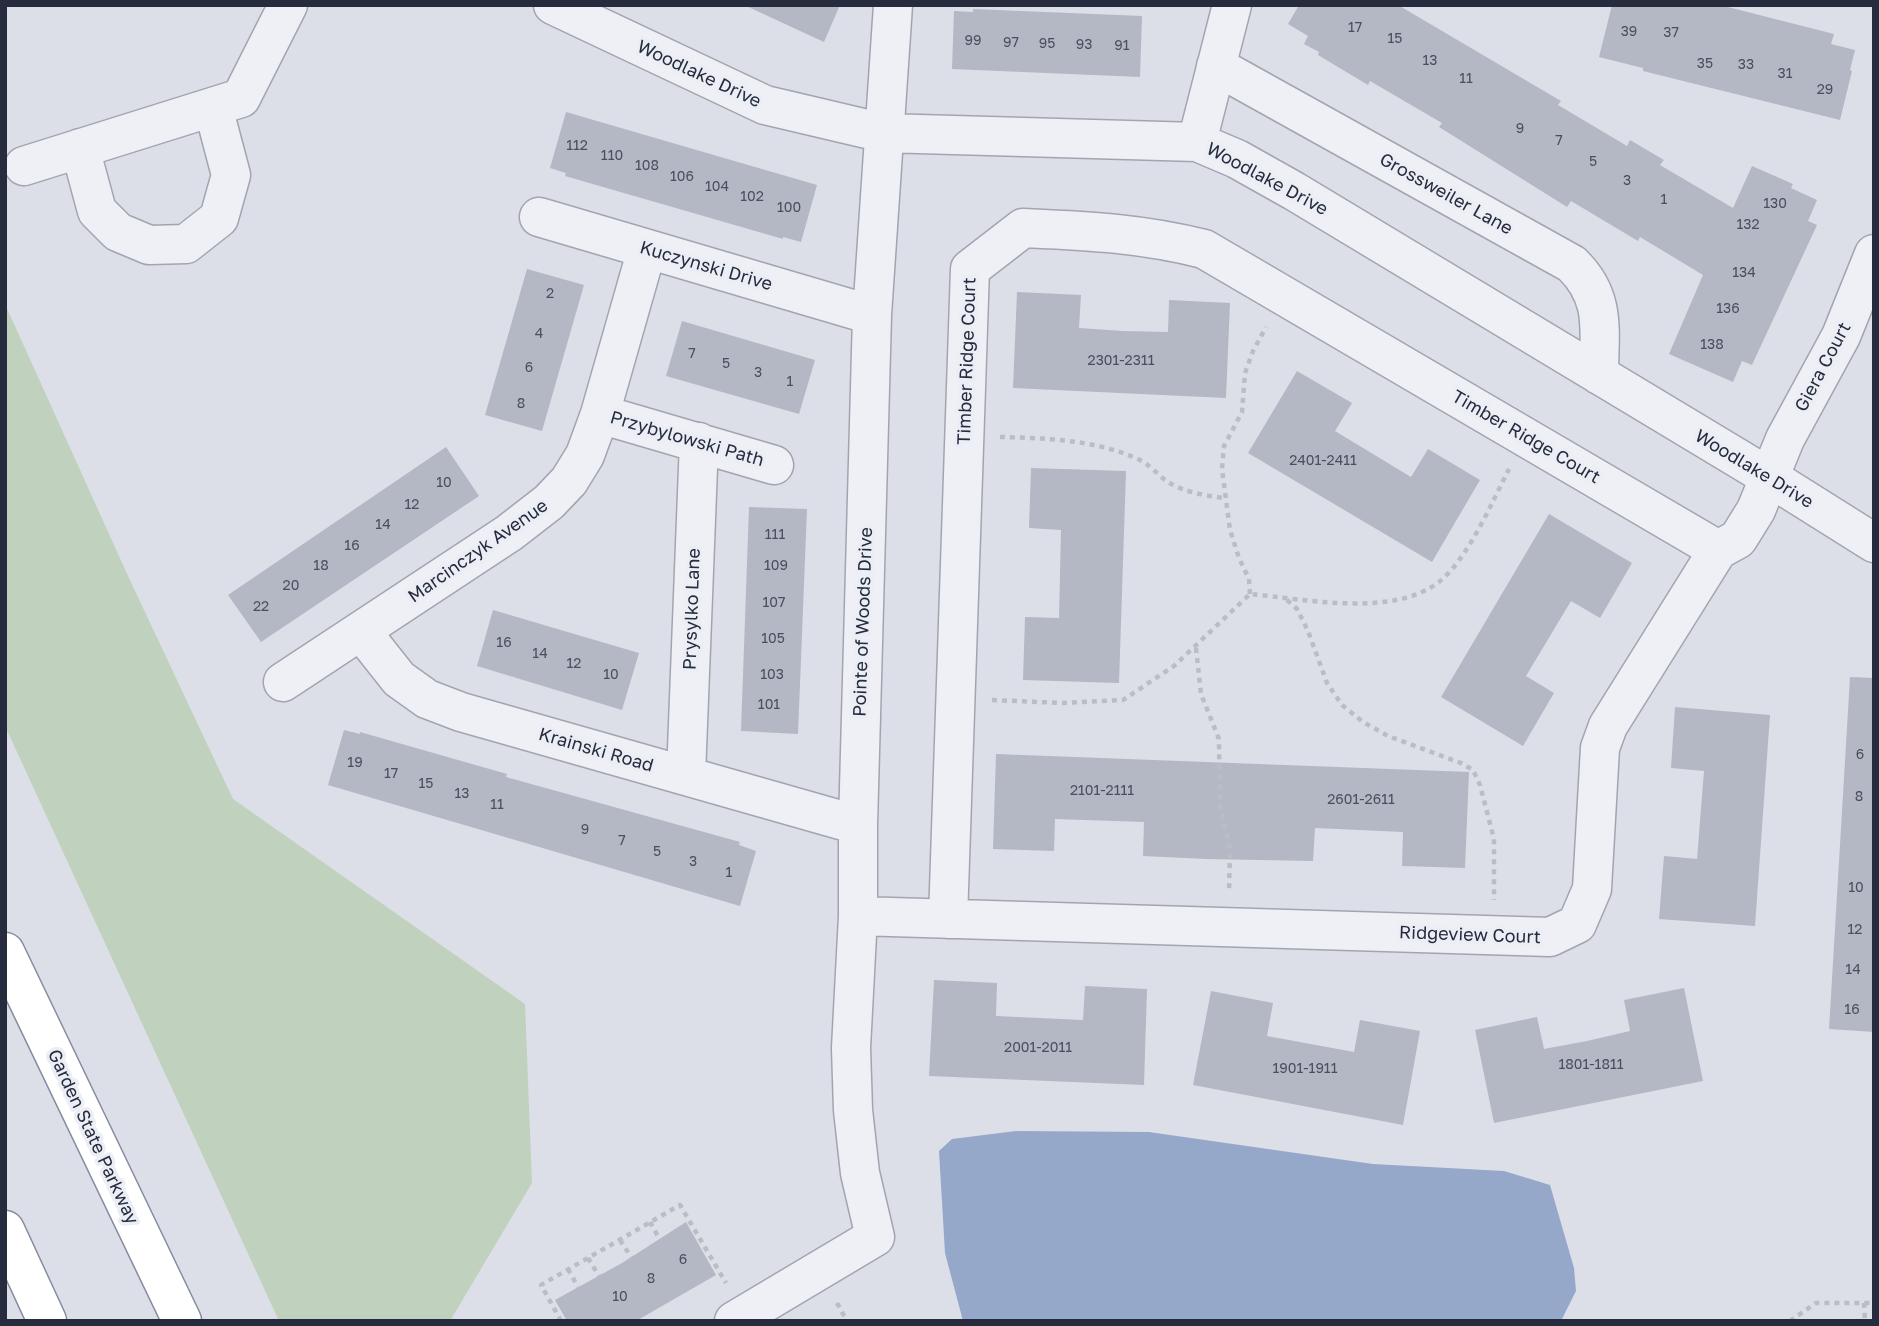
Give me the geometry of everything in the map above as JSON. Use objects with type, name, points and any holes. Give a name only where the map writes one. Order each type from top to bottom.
[{"type":"highway","name":"Garden State Parkway","points":[[5,953],[182,1321]]},
{"type":"highway","points":[[5,1230],[47,1321]]},
{"type":"street","points":[[24,166],[241,99],[288,5]]},
{"type":"street","name":"Woodlake Drive","points":[[553,5],[765,105],[884,133],[1197,142],[1237,159],[1294,191],[1874,543]]},
{"type":"street","name":"Pointe of Woods Drive","points":[[734,1321],[875,1237],[860,1173],[853,1110],[851,1048],[858,916],[858,825],[872,315],[893,5]]},
{"type":"street","points":[[1197,142],[1232,5]]},
{"type":"street","name":"Grossweiler Lane","points":[[1216,66],[1572,264],[1591,285],[1599,309],[1599,375]]},
{"type":"street","points":[[80,148],[97,211],[118,232],[149,245],[186,244],[219,218],[231,175],[213,107]]},
{"type":"street","name":"Kuczynski Drive","points":[[539,217],[872,315]]},
{"type":"street","name":"Timber Ridge Court","points":[[947,919],[970,269],[1023,228],[1119,232],[1161,238],[1204,249],[1718,550]]},
{"type":"street","name":"Marcinczyk Avenue","points":[[283,682],[509,533],[549,502],[569,481],[585,455],[600,414],[647,249]]},
{"type":"street","name":"Giera Court","points":[[1769,477],[1785,439],[1842,336],[1874,254]]},
{"type":"street","name":"Przybylowski Path","points":[[600,414],[774,465]]},
{"type":"street","name":"Prysylko Lane","points":[[686,775],[699,442]]},
{"type":"street","name":"Ridgeview Court","points":[[858,916],[1550,937],[1577,924],[1592,889],[1600,748],[1608,726],[1718,550],[1738,539],[1756,510],[1769,477]]},
{"type":"street","name":"Krainski Road","points":[[361,631],[399,679],[427,699],[461,712],[858,825]]},
{"type":"path","points":[[955,701],[1123,701],[1196,648],[1250,594],[1249,579],[1230,530],[1222,469],[1224,446],[1242,412],[1245,373],[1253,351],[1285,297]]},
{"type":"path","points":[[964,436],[1059,440],[1109,448],[1142,461],[1170,483],[1205,496],[1225,498]]},
{"type":"path","points":[[1250,594],[1287,600],[1378,602],[1411,597],[1439,582],[1459,559],[1484,519],[1526,437]]},
{"type":"path","points":[[1287,600],[1297,609],[1327,683],[1342,705],[1363,722],[1388,736],[1473,770],[1480,785],[1494,839],[1496,874],[1493,936]]},
{"type":"path","points":[[1196,648],[1201,694],[1219,738],[1220,804],[1230,849],[1227,927]]},
{"type":"path","points":[[561,1321],[541,1285],[680,1205],[726,1284]]},
{"type":"path","points":[[650,1222],[659,1238]]},
{"type":"path","points":[[620,1240],[631,1257]]},
{"type":"path","points":[[587,1258],[598,1276]]},
{"type":"path","points":[[568,1269],[578,1287]]},
{"type":"path","points":[[832,1295],[847,1321]]},
{"type":"path","points":[[1790,1321],[1816,1303],[1874,1303]]},
{"type":"path","points":[[1864,1303],[1865,1321]]},
{"type":"green space","points":[[5,304],[233,799],[525,1004],[532,1183],[450,1321],[279,1321],[5,726]]},
{"type":"water","points":[[1016,1131],[1149,1132],[1373,1164],[1504,1171],[1550,1185],[1574,1268],[1576,1291],[1561,1321],[963,1321],[945,1253],[939,1151],[952,1139]]},
{"type":"building","points":[[744,5],[840,5],[824,42]]},
{"type":"building","points":[[1299,5],[1398,5],[1561,101],[1558,105],[1627,146],[1630,140],[1664,160],[1660,165],[1733,208],[1752,166],[1793,184],[1791,188],[1817,200],[1808,221],[1817,225],[1752,365],[1742,361],[1733,382],[1669,354],[1703,275],[1640,237],[1638,241],[1571,201],[1567,207],[1439,127],[1442,123],[1370,81],[1368,85],[1318,55],[1319,52],[1304,44],[1308,36],[1288,24]]},
{"type":"building","points":[[1612,5],[1720,5],[1834,34],[1831,44],[1855,50],[1840,120],[1643,71],[1643,68],[1599,57]]},
{"type":"building","points":[[973,9],[1142,16],[1140,77],[952,69],[954,11],[973,12]]},
{"type":"building","points":[[566,112],[817,185],[801,242],[565,176],[566,173],[550,168]]},
{"type":"building","points":[[527,269],[584,285],[542,431],[485,415]]},
{"type":"building","points":[[1017,292],[1081,295],[1079,328],[1123,331],[1168,332],[1169,300],[1230,303],[1226,398],[1013,388]]},
{"type":"building","points":[[682,321],[815,360],[799,414],[666,376]]},
{"type":"building","points":[[1297,371],[1352,403],[1335,431],[1411,477],[1428,449],[1480,480],[1432,562],[1248,453]]},
{"type":"building","points":[[446,447],[479,496],[261,642],[228,595]]},
{"type":"building","points":[[1031,468],[1126,471],[1119,683],[1023,680],[1025,617],[1059,618],[1061,530],[1029,528]]},
{"type":"building","points":[[749,507],[807,509],[798,734],[741,731]]},
{"type":"building","points":[[1549,514],[1632,563],[1600,618],[1571,601],[1526,676],[1554,693],[1523,746],[1441,697]]},
{"type":"building","points":[[493,610],[639,653],[622,710],[477,666]]},
{"type":"building","points":[[1850,677],[1874,678],[1874,1032],[1829,1029]]},
{"type":"building","points":[[1675,707],[1770,715],[1755,926],[1659,919],[1664,856],[1697,859],[1704,771],[1671,768]]},
{"type":"building","points":[[344,730],[360,732],[507,774],[506,777],[740,842],[739,845],[756,851],[740,906],[328,785]]},
{"type":"building","points":[[996,754],[1469,772],[1465,868],[1402,866],[1403,832],[1315,828],[1313,861],[1143,856],[1144,822],[1055,819],[1054,851],[993,849]]},
{"type":"building","points":[[934,980],[997,983],[996,1016],[1083,1020],[1085,986],[1147,989],[1144,1085],[929,1076]]},
{"type":"building","points":[[1684,988],[1703,1081],[1494,1123],[1475,1030],[1537,1017],[1544,1049],[1587,1041],[1630,1031],[1624,1000]]},
{"type":"building","points":[[1211,991],[1273,1003],[1267,1036],[1354,1052],[1360,1020],[1420,1031],[1403,1125],[1193,1085]]},
{"type":"building","points":[[686,1222],[716,1275],[636,1321],[567,1321],[555,1300],[622,1263]]}]
